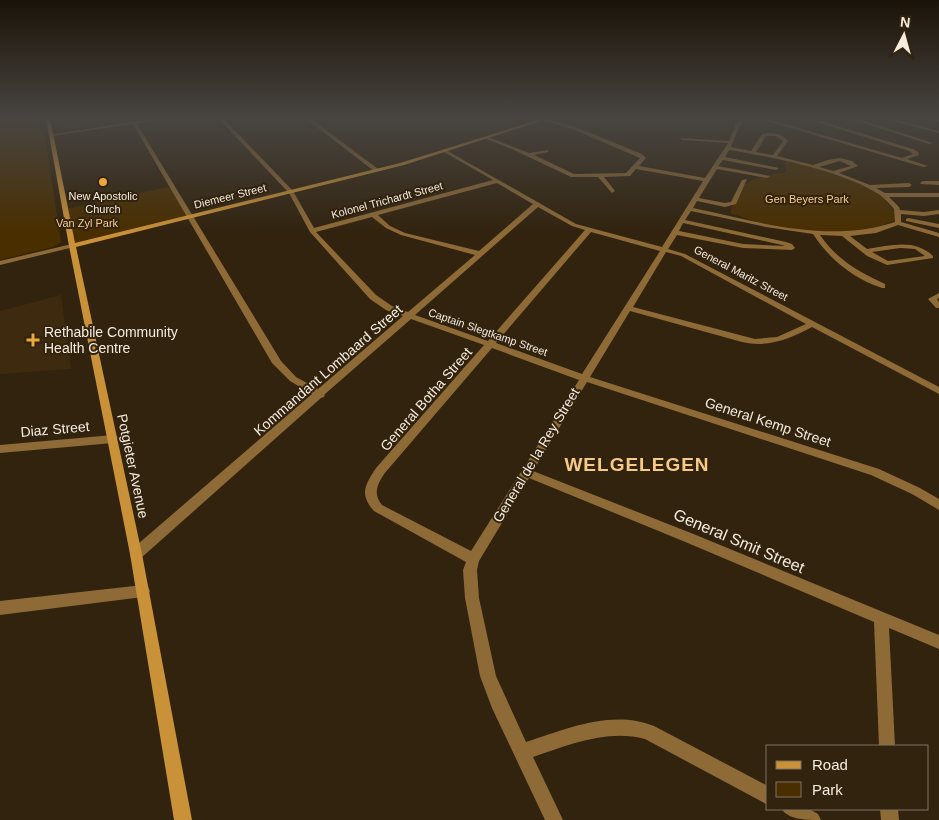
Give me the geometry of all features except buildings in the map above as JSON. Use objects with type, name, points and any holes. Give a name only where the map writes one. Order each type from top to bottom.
[{"type":"street","name":"Potgieter Avenue","points":[[55,156],[136,554],[183,820]]},
{"type":"street","points":[[154,156],[277,363],[293,379],[321,395]]},
{"type":"street","name":"Captain Slegtkamp Street","points":[[257,156],[291,192],[312,231],[373,297],[388,308],[583,378]]},
{"type":"street","points":[[358,156],[376,170]]},
{"type":"street","name":"Diemeer Street","points":[[0,263],[291,192],[427,156]]},
{"type":"street","name":"General Maritz Street","points":[[455,156],[569,223],[688,258],[939,391]]},
{"type":"street","points":[[531,156],[570,176],[601,177],[626,176],[644,158],[642,156]]},
{"type":"street","points":[[775,156],[833,173],[891,199],[939,200]]},
{"type":"street","points":[[893,156],[925,166]]},
{"type":"street","points":[[902,159],[912,156]]},
{"type":"street","points":[[722,158],[776,168]]},
{"type":"street","name":"General de la Rey Street","points":[[554,820],[498,702],[483,656],[472,598],[470,570],[473,559],[525,472],[722,158]]},
{"type":"street","points":[[814,167],[839,160],[846,161],[855,166],[833,173]]},
{"type":"street","points":[[716,166],[767,176]]},
{"type":"street","points":[[635,167],[707,180]]},
{"type":"street","points":[[601,177],[612,191]]},
{"type":"street","points":[[695,199],[733,204],[745,180]]},
{"type":"street","name":"Kolonel Trichardt Street","points":[[312,231],[496,181]]},
{"type":"street","points":[[923,183],[939,183]]},
{"type":"street","points":[[867,187],[909,185]]},
{"type":"street","points":[[885,195],[939,195]]},
{"type":"street","points":[[891,199],[899,218],[939,235]]},
{"type":"street","name":"Kommandant Lombaard Street","points":[[136,554],[321,395],[538,204]]},
{"type":"street","points":[[689,209],[816,232],[844,234],[877,231],[899,218],[939,212]]},
{"type":"street","points":[[373,214],[388,227],[403,234],[481,254]]},
{"type":"street","points":[[899,218],[939,226]]},
{"type":"street","points":[[674,232],[743,246],[792,247],[784,243],[681,222]]},
{"type":"street","name":"General Botha Street","points":[[473,559],[378,508],[371,501],[369,494],[380,471],[492,345],[589,230]]},
{"type":"street","points":[[816,232],[828,251],[839,263],[882,286]]},
{"type":"street","points":[[844,234],[866,251],[888,264],[931,257],[913,246],[906,245],[866,251]]},
{"type":"street","points":[[939,295],[932,299],[939,306]]},
{"type":"street","points":[[627,308],[745,340],[762,342],[782,339],[812,324]]},
{"type":"street","name":"General Kemp Street","points":[[583,378],[867,469],[902,484],[939,505]]},
{"type":"street","name":"Diaz Street","points":[[0,449],[113,440]]},
{"type":"street","name":"General Smit Street","points":[[525,472],[939,642]]},
{"type":"street","points":[[0,608],[143,592]]},
{"type":"street","points":[[881,618],[887,745]]},
{"type":"street","points":[[521,752],[605,728],[630,726],[648,732],[766,795]]},
{"type":"street","points":[[793,810],[812,820]]},
{"type":"shaded area","name":"Rethabile Community Health Centre","points":[[61,295],[71,369],[0,374],[0,311]]},
{"type":"green space","points":[[0,156],[48,156],[61,242],[53,247],[0,260]]},
{"type":"green space","name":"Gen Beyers Park","points":[[784,158],[842,176],[879,192],[900,219],[856,234],[805,231],[764,224],[730,213],[739,192],[749,182],[764,176],[786,172]]},
{"type":"green space","name":"Van Zyl Park","points":[[172,186],[190,217],[72,246],[65,209]]},
{"type":"place","name":"New Apostolic Church","points":[[103,182]]},
{"type":"place","name":"Rethabile Community Health Centre","points":[[33,340]]},
{"type":"district","name":"WELGELEGEN","points":[[637,464]]}]
